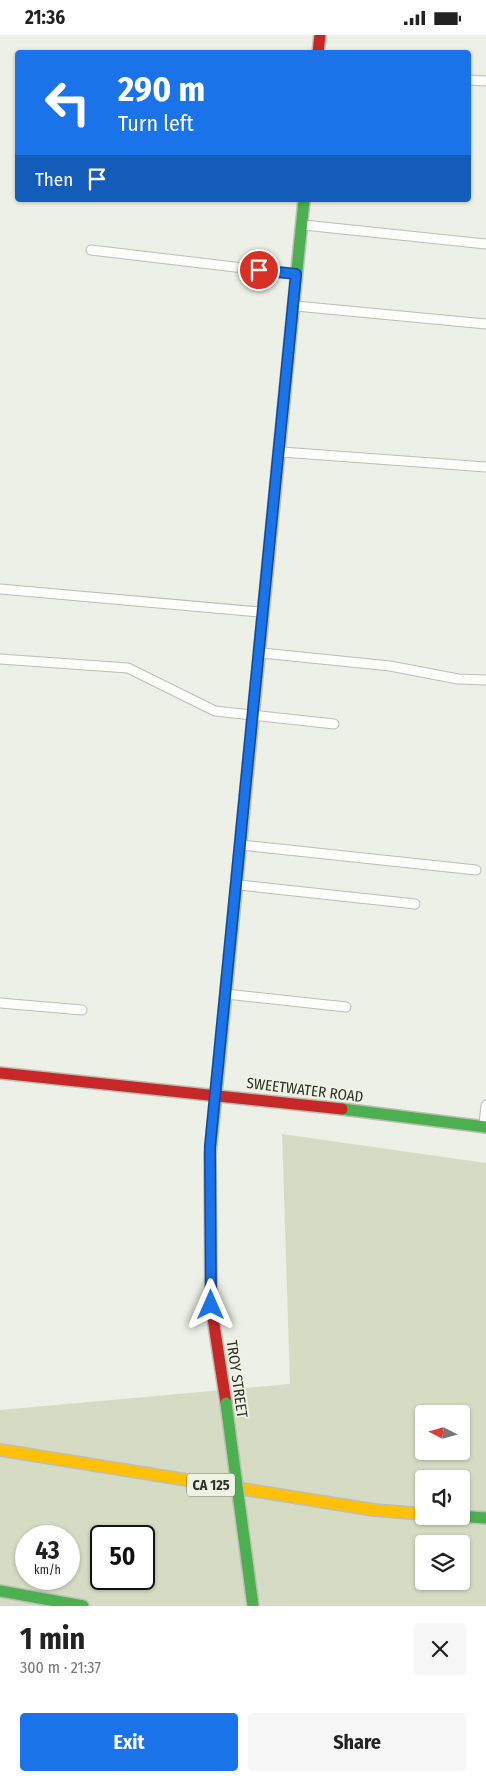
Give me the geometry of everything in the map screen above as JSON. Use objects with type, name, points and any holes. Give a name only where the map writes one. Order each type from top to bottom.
[{"type":"main road","points":[[318,50],[320,35]]},
{"type":"main road","name":"TROY STREET","points":[[253,1606],[211,1305],[210,1146],[304,202]]},
{"type":"main road","name":"SWEETWATER ROAD","points":[[0,1073],[216,1095],[485,1127]]},
{"type":"main road","name":"CA 125","points":[[0,1450],[374,1510],[415,1513]]},
{"type":"main road","points":[[470,1517],[486,1518]]},
{"type":"main road","points":[[0,1591],[83,1606]]},
{"type":"lane","points":[[471,80],[486,81]]},
{"type":"lane","points":[[301,225],[486,244]]},
{"type":"lane","points":[[91,250],[296,274]]},
{"type":"lane","points":[[293,306],[486,324]]},
{"type":"lane","points":[[279,451],[486,467]]},
{"type":"lane","points":[[0,589],[263,612]]},
{"type":"lane","points":[[259,653],[390,666],[458,679],[486,680]]},
{"type":"lane","points":[[0,659],[128,668],[215,711],[334,724]]},
{"type":"lane","points":[[241,845],[476,870]]},
{"type":"lane","points":[[236,885],[416,904]]},
{"type":"lane","points":[[226,994],[346,1007]]},
{"type":"lane","points":[[0,1003],[82,1010]]},
{"type":"lane","points":[[485,1127],[486,1105]]},
{"type":"green space","points":[[282,1134],[486,1163],[486,1606],[0,1606],[0,1410],[290,1384]]},
{"type":"traffic: fast","points":[[283,411],[304,202]]},
{"type":"traffic: fast","points":[[210,1155],[242,829]]},
{"type":"traffic: fast","points":[[342,1109],[486,1127]]},
{"type":"traffic: fast","points":[[226,1403],[253,1606]]},
{"type":"traffic: fast","points":[[470,1517],[486,1518]]},
{"type":"traffic: fast","points":[[0,1591],[83,1606]]},
{"type":"traffic: slow","points":[[242,829],[283,411]]},
{"type":"traffic: slow","points":[[0,1450],[374,1510],[415,1513]]},
{"type":"traffic: jam","points":[[318,50],[320,35]]},
{"type":"traffic: jam","points":[[0,1073],[342,1109]]},
{"type":"traffic: jam","points":[[210,1155],[211,1305],[226,1403]]},
{"type":"route","points":[[211,1305],[210,1146],[296,274],[259,270]]}]
